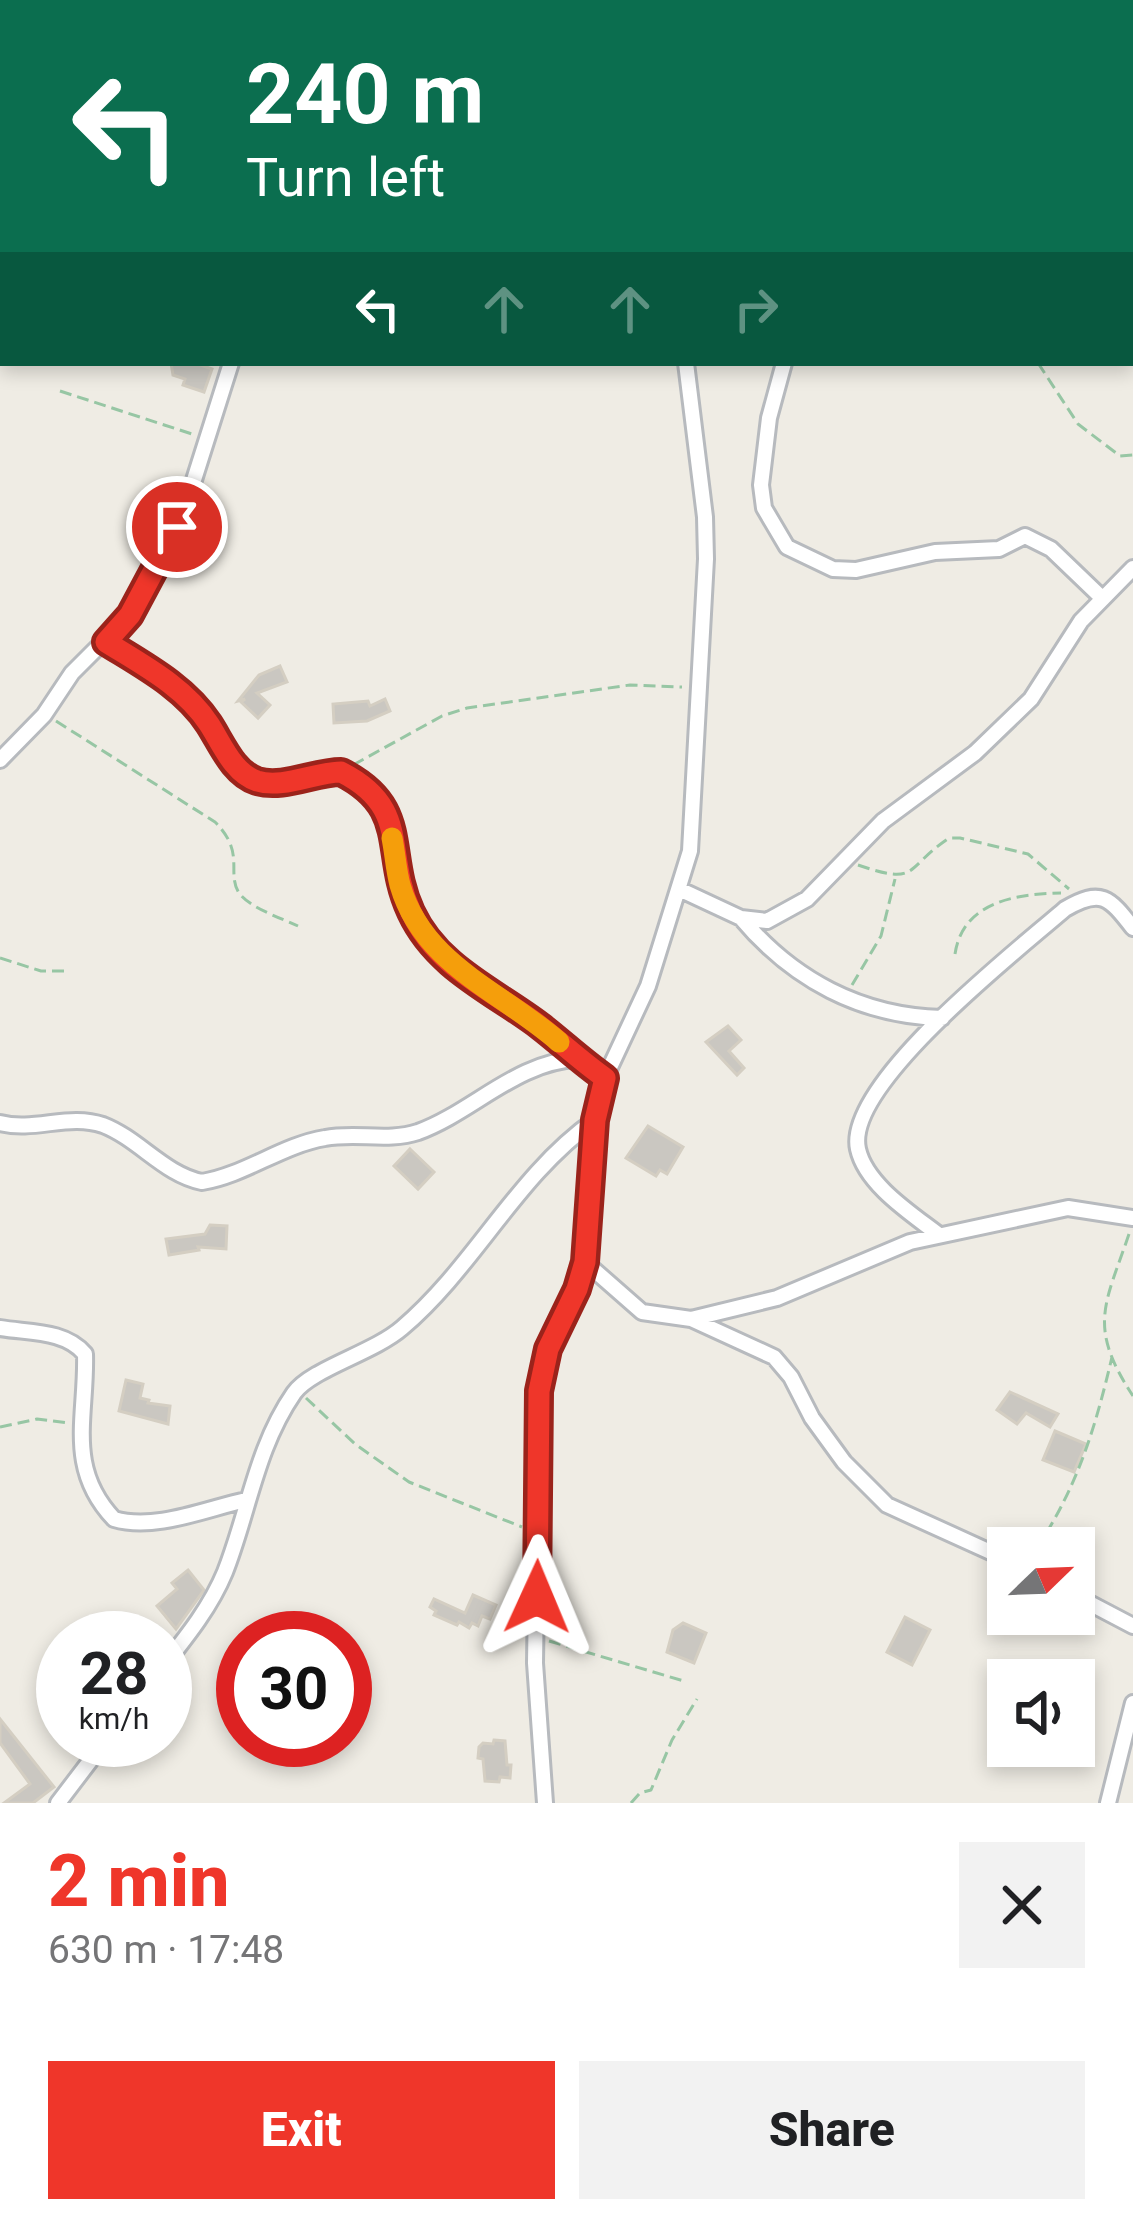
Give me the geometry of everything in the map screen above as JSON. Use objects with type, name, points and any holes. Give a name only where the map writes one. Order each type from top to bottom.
[{"type":"street","points":[[0,760],[44,715],[72,673],[130,615],[166,551],[230,366]]},
{"type":"street","points":[[545,1803],[537,1724],[539,1391],[548,1349],[585,1262],[595,1120],[605,1078],[648,986],[690,851],[705,517],[686,366]]},
{"type":"street","points":[[783,366],[761,485],[764,508],[787,547],[809,561],[856,570],[935,552],[999,549],[1025,536],[1052,549],[1101,597]]},
{"type":"street","points":[[681,890],[741,918],[767,921],[807,899],[883,820],[975,753],[1031,699],[1081,621],[1133,568]]},
{"type":"street","points":[[106,642],[177,689],[206,719],[230,759],[253,780],[270,783],[341,772],[374,792],[388,814],[399,884],[427,940],[450,963],[605,1078]]},
{"type":"street","points":[[939,1235],[886,1191],[867,1168],[857,1147],[873,1097],[895,1066],[942,1018],[1065,909],[1089,896],[1110,902],[1133,928]]},
{"type":"street","points":[[741,918],[799,973],[842,997],[908,1017],[942,1018]]},
{"type":"street","points":[[0,1123],[19,1127],[67,1120],[104,1126],[177,1172],[202,1182],[325,1138],[413,1134],[531,1070],[578,1059]]},
{"type":"street","points":[[192,1628],[224,1574],[266,1444],[296,1389],[403,1328],[428,1304],[537,1169],[595,1120]]},
{"type":"street","points":[[691,1319],[777,1298],[910,1242],[939,1235],[1068,1208],[1133,1220]]},
{"type":"street","points":[[585,1262],[642,1312],[691,1319],[760,1348],[783,1365],[812,1418],[844,1462],[887,1505],[987,1550]]},
{"type":"street","points":[[0,1328],[62,1338],[76,1343],[85,1354],[80,1444],[89,1480],[114,1519],[131,1524],[162,1520],[246,1499]]},
{"type":"street","points":[[1095,1606],[1133,1626]]},
{"type":"street","points":[[1108,1803],[1133,1703]]},
{"type":"street","points":[[58,1803],[85,1767]]},
{"type":"path","points":[[1040,366],[1078,424],[1120,456],[1133,455]]},
{"type":"path","points":[[60,391],[207,438]]},
{"type":"path","points":[[341,772],[442,716],[466,708],[630,685],[698,689]]},
{"type":"path","points":[[44,715],[215,822],[231,842],[242,896],[298,926]]},
{"type":"path","points":[[845,861],[896,877],[909,873],[949,838],[960,838],[1028,854],[1075,892],[1022,895],[998,902],[965,924],[955,954]]},
{"type":"path","points":[[842,997],[872,956],[896,877]]},
{"type":"path","points":[[0,958],[41,970],[66,971]]},
{"type":"path","points":[[1133,1220],[1102,1316],[1112,1357],[1133,1396]]},
{"type":"path","points":[[1050,1527],[1092,1441],[1112,1357]]},
{"type":"path","points":[[296,1389],[355,1444],[409,1483],[538,1533]]},
{"type":"path","points":[[0,1427],[38,1419],[81,1426]]},
{"type":"path","points":[[536,1637],[687,1682]]},
{"type":"path","points":[[631,1803],[651,1790],[672,1740],[697,1699]]},
{"type":"building","points":[[172,366],[212,369],[204,392],[183,385],[185,379],[173,375]]},
{"type":"building","points":[[280,666],[287,682],[257,693],[270,705],[258,718],[241,702],[245,699],[238,701],[259,675]]},
{"type":"building","points":[[385,699],[390,711],[367,721],[334,723],[333,704],[368,701],[370,706]]},
{"type":"building","points":[[728,1026],[741,1040],[729,1051],[744,1068],[737,1075],[706,1042]]},
{"type":"building","points":[[648,1126],[683,1147],[667,1174],[660,1170],[656,1176],[626,1158]]},
{"type":"building","points":[[410,1149],[434,1172],[418,1189],[394,1166]]},
{"type":"building","points":[[210,1225],[227,1226],[226,1249],[198,1247],[169,1255],[166,1239],[205,1234]]},
{"type":"building","points":[[126,1380],[143,1384],[140,1398],[148,1403],[170,1406],[168,1424],[119,1411]]},
{"type":"building","points":[[1010,1392],[1058,1414],[1050,1427],[1026,1413],[1017,1424],[997,1410]]},
{"type":"building","points":[[1055,1431],[1086,1444],[1074,1472],[1043,1460]]},
{"type":"building","points":[[188,1570],[204,1590],[189,1611],[161,1611],[157,1606],[177,1589],[172,1583]]},
{"type":"building","points":[[473,1595],[496,1605],[490,1619],[482,1616],[478,1626],[457,1625],[434,1615],[430,1607],[434,1599],[465,1613]]},
{"type":"building","points":[[905,1617],[930,1630],[912,1665],[887,1652]]},
{"type":"building","points":[[683,1623],[706,1633],[694,1663],[667,1652],[673,1630]]},
{"type":"building","points":[[0,1719],[54,1787],[33,1803],[4,1803],[30,1784],[0,1743]]},
{"type":"building","points":[[505,1741],[507,1765],[511,1765],[510,1778],[500,1777],[499,1782],[485,1781],[483,1759],[478,1758],[479,1747]]},
{"type":"slow traffic","points":[[392,838],[399,884],[427,940],[450,963],[559,1042]]},
{"type":"route","points":[[177,527],[130,615],[106,642],[177,689],[206,719],[230,759],[253,780],[270,783],[341,772],[374,792],[388,814],[399,884],[427,940],[450,963],[605,1078],[595,1120],[585,1262],[548,1349],[539,1391],[537,1597]]}]
